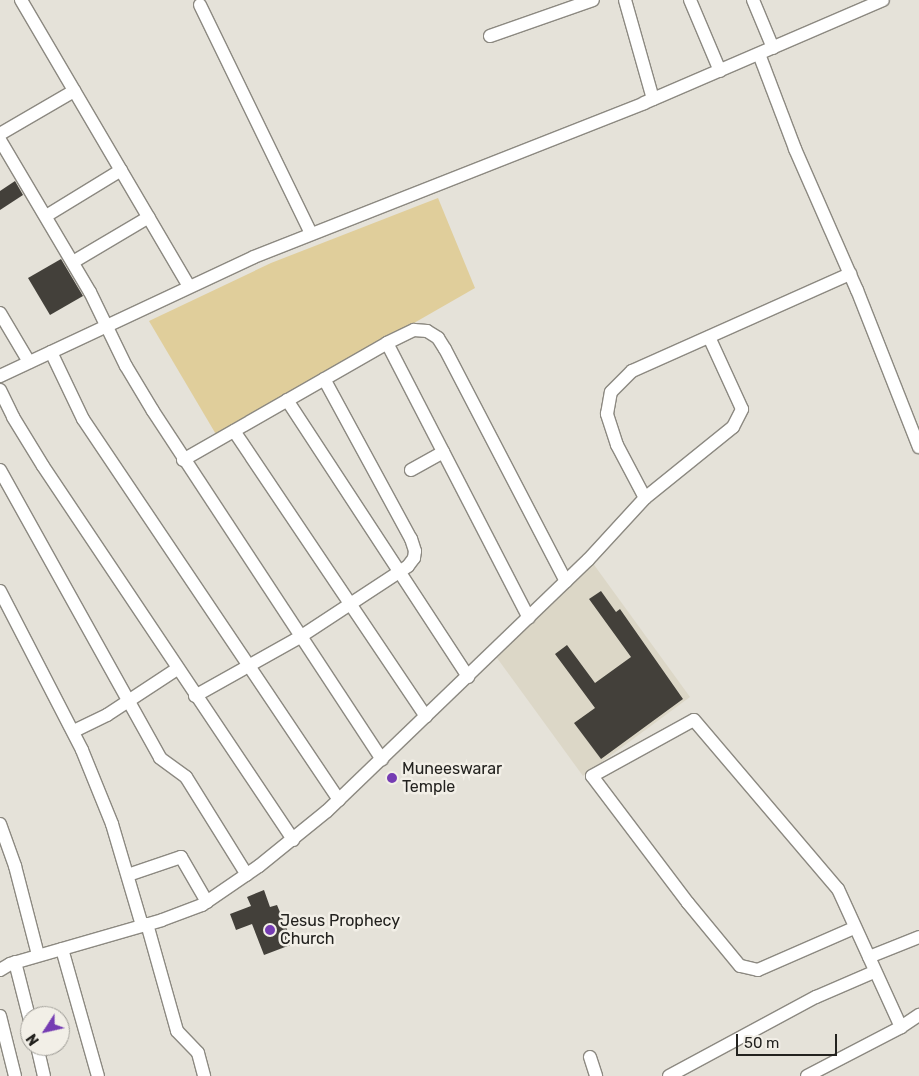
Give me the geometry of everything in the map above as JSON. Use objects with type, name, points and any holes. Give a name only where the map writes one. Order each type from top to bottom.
[{"type":"street","points":[[20,0],[190,286]]},
{"type":"street","points":[[490,36],[560,5],[593,0]]},
{"type":"street","points":[[624,0],[653,99]]},
{"type":"street","points":[[690,0],[720,71]]},
{"type":"street","points":[[753,0],[773,48]]},
{"type":"street","points":[[0,376],[107,327],[190,286],[311,234],[653,99],[883,0]]},
{"type":"street","points":[[200,5],[311,234]]},
{"type":"street","points":[[759,54],[795,149],[850,274],[919,447]]},
{"type":"street","points":[[0,134],[74,91]]},
{"type":"street","points":[[0,140],[73,262],[130,372],[184,460],[382,759]]},
{"type":"street","points":[[46,216],[121,170]]},
{"type":"street","points":[[73,262],[149,217]]},
{"type":"street","points":[[644,498],[617,445],[607,414],[611,392],[632,371],[850,274]]},
{"type":"street","points":[[0,312],[29,362]]},
{"type":"street","points":[[184,460],[408,332],[420,330],[433,334],[442,343],[566,581]]},
{"type":"street","points":[[0,970],[15,962],[190,910],[207,902],[293,840],[339,800],[529,618],[644,498],[733,427],[742,409],[709,336]]},
{"type":"street","points":[[387,343],[529,618]]},
{"type":"street","points":[[51,352],[83,418],[339,800]]},
{"type":"street","points":[[195,696],[300,636],[399,572],[414,558],[414,546],[324,379]]},
{"type":"street","points":[[0,390],[27,441],[177,669],[293,840]]},
{"type":"street","points":[[287,400],[468,677]]},
{"type":"street","points":[[234,431],[426,717]]},
{"type":"street","points":[[411,470],[443,452]]},
{"type":"street","points":[[0,470],[160,758],[186,777],[247,875]]},
{"type":"street","points":[[0,591],[74,731],[103,801],[145,924],[177,1031],[184,1040],[195,1048],[204,1076]]},
{"type":"street","points":[[74,731],[129,702],[177,669]]},
{"type":"street","points":[[854,928],[758,970],[740,966],[688,903],[592,776],[694,720],[838,889],[874,972],[901,1027]]},
{"type":"street","points":[[0,824],[15,866],[38,955]]},
{"type":"street","points":[[128,875],[181,858],[207,902]]},
{"type":"street","points":[[869,957],[919,937]]},
{"type":"street","points":[[62,949],[98,1076]]},
{"type":"street","points":[[15,962],[26,1006]]},
{"type":"street","points":[[670,1076],[816,997],[874,972]]},
{"type":"street","points":[[807,1076],[901,1027],[919,1015]]},
{"type":"street","points":[[0,1016],[15,1076]]},
{"type":"street","points":[[39,1056],[44,1076]]},
{"type":"street","points":[[590,1057],[596,1076]]},
{"type":"shaded area","points":[[438,198],[475,288],[217,436],[149,321],[271,263]]},
{"type":"shaded area","points":[[592,562],[690,697],[583,776],[497,658]]},
{"type":"building","points":[[15,181],[23,195],[0,210],[0,191]]},
{"type":"building","points":[[61,259],[83,296],[50,315],[28,278]]},
{"type":"building","points":[[601,591],[616,612],[620,609],[683,699],[601,759],[574,723],[595,708],[555,654],[567,645],[595,683],[631,657],[589,599]]},
{"type":"building","name":"Jesus Prophecy Church","points":[[264,890],[270,907],[277,905],[293,944],[264,955],[252,924],[236,930],[230,914],[251,906],[247,897]]},
{"type":"place","name":"Muneeswarar Temple","points":[[392,778]]},
{"type":"place","name":"Jesus Prophecy Church","points":[[270,930]]}]
